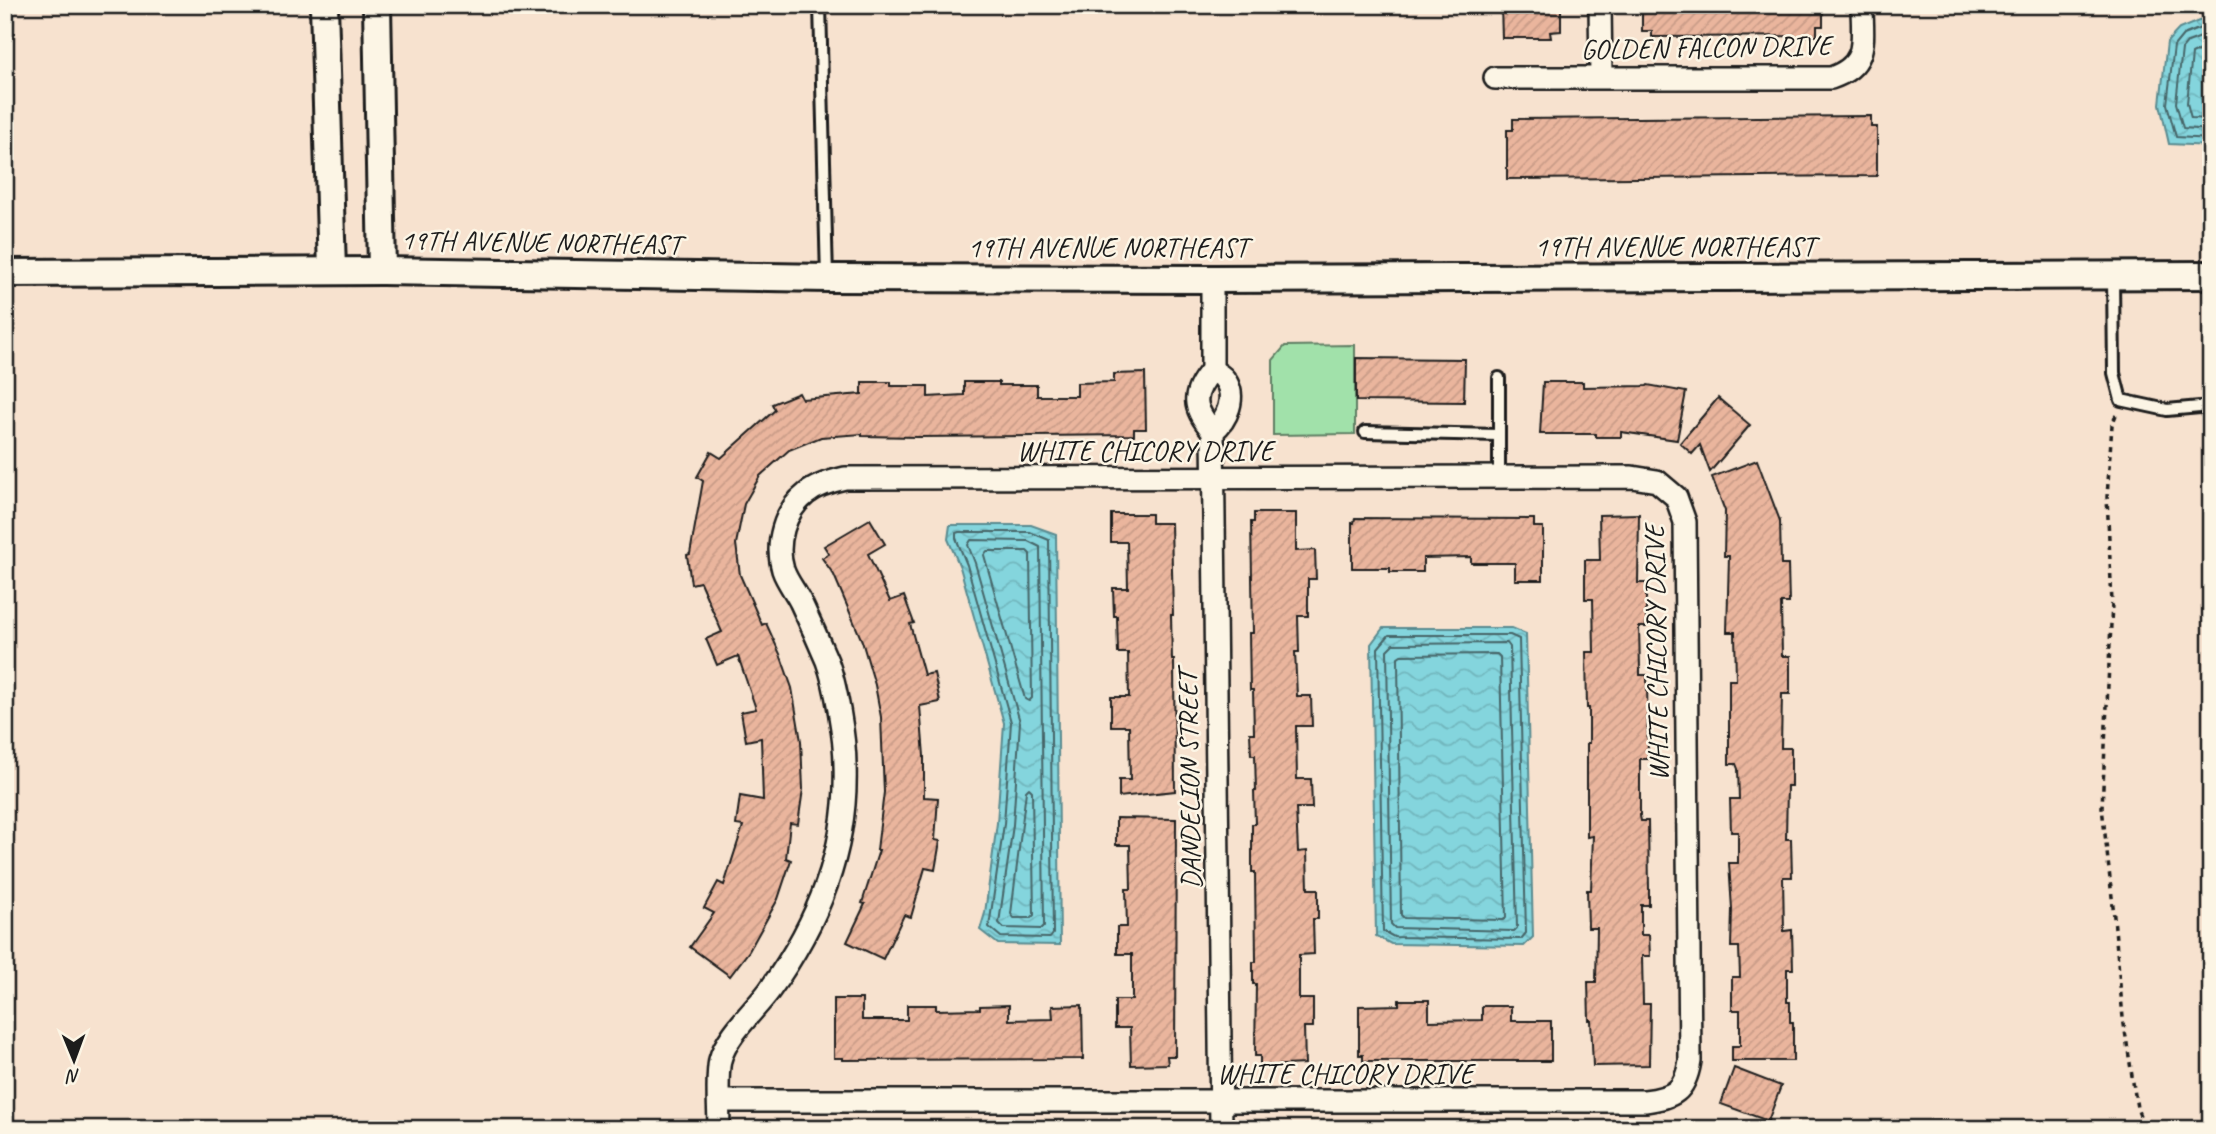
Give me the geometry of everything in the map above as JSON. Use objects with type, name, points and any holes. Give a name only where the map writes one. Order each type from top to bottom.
[{"type":"street","points":[[324,5],[332,271]]},
{"type":"street","points":[[377,5],[382,271]]},
{"type":"street","points":[[1600,5],[1601,77]]},
{"type":"street","name":"GOLDEN FALCON DRIVE","points":[[1495,78],[1831,78],[1842,74],[1858,60],[1862,50],[1862,5]]},
{"type":"street","name":"19TH AVENUE NORTHEAST","points":[[5,272],[382,271],[827,278],[1212,279],[2211,275]]},
{"type":"street","name":"DANDELION STREET","points":[[1212,279],[1212,370],[1201,382],[1197,393],[1197,407],[1202,419],[1213,431],[1220,1129]]},
{"type":"street","points":[[1212,370],[1225,380],[1231,394],[1229,410],[1222,425],[1213,431]]},
{"type":"street","name":"WHITE CHICORY DRIVE","points":[[719,1101],[1646,1101],[1668,1098],[1688,1076],[1690,1061],[1685,522],[1676,497],[1657,481],[1632,477],[845,478],[826,483],[807,493],[794,505],[783,525],[780,548],[783,571],[801,601],[828,664],[839,716],[845,765],[837,856],[816,913],[784,970],[726,1046],[720,1062],[719,1101],[719,1129]]},
{"type":"lane","points":[[820,5],[827,278]]},
{"type":"lane","points":[[2113,276],[2114,373],[2121,400],[2167,410],[2211,406]]},
{"type":"lane","points":[[1499,378],[1499,477]]},
{"type":"lane","points":[[1365,432],[1499,435]]},
{"type":"path","points":[[2121,400],[2112,425],[2107,497],[2112,603],[2102,807],[2123,1018],[2137,1108],[2144,1129]]},
{"type":"green space","points":[[1355,345],[1355,434],[1273,435],[1273,360],[1285,346]]},
{"type":"water","points":[[2211,16],[2211,146],[2169,144],[2160,104],[2167,42],[2179,29]]},
{"type":"water","points":[[950,525],[1031,525],[1056,534],[1060,945],[998,944],[980,930],[985,913],[997,823],[1004,723],[960,567],[948,539]]},
{"type":"water","points":[[1383,628],[1512,628],[1526,634],[1533,937],[1524,946],[1391,944],[1376,936],[1371,644]]},
{"type":"building","points":[[1501,5],[1558,5],[1558,9],[1561,9],[1561,31],[1550,32],[1551,38],[1502,38]]},
{"type":"building","points":[[1644,5],[1823,5],[1823,26],[1817,26],[1817,36],[1652,37],[1652,31],[1642,31]]},
{"type":"building","points":[[1871,116],[1871,127],[1877,127],[1877,176],[1507,179],[1507,130],[1513,130],[1513,119]]},
{"type":"building","points":[[1356,358],[1465,359],[1464,402],[1356,401]]},
{"type":"building","points":[[1145,373],[1146,429],[1134,429],[1134,435],[918,437],[862,434],[821,437],[789,450],[760,476],[744,504],[736,544],[740,575],[762,625],[766,623],[792,688],[801,741],[803,789],[798,824],[790,823],[786,858],[791,860],[778,899],[749,951],[730,976],[690,947],[714,913],[704,908],[718,882],[724,885],[743,826],[736,825],[740,796],[763,800],[761,738],[746,741],[741,712],[756,709],[738,656],[717,665],[706,639],[722,632],[700,582],[691,584],[687,555],[690,554],[703,481],[697,477],[711,452],[721,458],[775,410],[772,404],[799,393],[802,399],[862,394],[862,382],[891,382],[891,386],[928,386],[928,397],[964,395],[964,382],[999,382],[999,385],[1037,385],[1037,396],[1077,396],[1077,383],[1114,382],[1114,374]]},
{"type":"building","points":[[1543,382],[1583,382],[1583,387],[1648,385],[1686,392],[1677,440],[1621,432],[1621,437],[1540,434]]},
{"type":"building","points":[[1718,398],[1750,425],[1710,472],[1700,445],[1692,454],[1680,443]]},
{"type":"building","points":[[1757,460],[1780,521],[1781,565],[1788,565],[1789,603],[1781,603],[1782,656],[1790,656],[1790,694],[1782,694],[1781,748],[1791,748],[1786,839],[1791,839],[1792,877],[1783,877],[1784,931],[1792,930],[1793,969],[1787,969],[1787,1002],[1790,1002],[1790,1022],[1793,1022],[1793,1061],[1732,1061],[1732,1046],[1740,1046],[1740,1010],[1732,1010],[1732,977],[1740,977],[1739,947],[1731,947],[1729,863],[1738,863],[1738,832],[1731,832],[1730,799],[1739,799],[1738,769],[1736,764],[1729,764],[1729,680],[1736,680],[1735,632],[1727,632],[1729,556],[1724,556],[1725,511],[1712,477]]},
{"type":"building","points":[[1254,513],[1296,513],[1296,551],[1315,550],[1316,579],[1308,579],[1308,616],[1298,616],[1299,652],[1295,652],[1297,696],[1311,696],[1312,726],[1296,726],[1297,779],[1311,779],[1312,808],[1296,808],[1298,852],[1307,851],[1308,889],[1318,889],[1318,919],[1313,919],[1314,954],[1299,955],[1299,999],[1313,999],[1313,1027],[1304,1027],[1305,1064],[1260,1066],[1260,1056],[1255,1056],[1255,872],[1252,872],[1252,824],[1255,824],[1256,791],[1255,755],[1251,755],[1250,733],[1254,733],[1249,633],[1253,633],[1251,522],[1254,522]]},
{"type":"building","points":[[1111,514],[1151,514],[1151,523],[1171,523],[1175,791],[1119,797],[1119,780],[1130,780],[1129,726],[1111,726],[1111,697],[1129,697],[1128,653],[1118,653],[1113,588],[1128,588],[1127,542],[1111,542]]},
{"type":"building","points":[[1639,514],[1638,583],[1646,583],[1646,627],[1639,627],[1640,675],[1647,675],[1648,759],[1640,759],[1640,816],[1641,821],[1648,821],[1649,905],[1641,905],[1641,935],[1649,935],[1650,956],[1642,956],[1643,1004],[1650,1004],[1649,1065],[1593,1066],[1588,982],[1596,982],[1597,928],[1588,928],[1587,890],[1591,890],[1593,836],[1587,837],[1589,708],[1586,652],[1594,652],[1593,599],[1585,599],[1585,560],[1600,560],[1599,515]]},
{"type":"building","points":[[1355,518],[1534,519],[1534,527],[1543,527],[1543,580],[1515,580],[1515,563],[1471,563],[1471,557],[1423,558],[1423,572],[1390,572],[1390,568],[1352,568],[1352,523]]},
{"type":"building","points":[[870,519],[885,544],[868,554],[890,601],[904,596],[914,623],[910,624],[924,675],[934,673],[940,702],[920,706],[924,797],[938,798],[935,840],[940,841],[935,870],[925,868],[911,917],[904,915],[883,959],[847,942],[865,904],[862,903],[879,850],[884,792],[881,717],[862,641],[834,575],[822,558],[829,554],[824,546]]},
{"type":"building","points":[[1116,818],[1176,819],[1175,1056],[1167,1056],[1168,1064],[1131,1065],[1130,1028],[1115,1028],[1115,1000],[1132,1000],[1132,954],[1117,954],[1117,927],[1127,927],[1126,889],[1131,889],[1130,845],[1116,845]]},
{"type":"building","points":[[834,999],[862,999],[862,1020],[907,1020],[907,1005],[936,1005],[936,1010],[1009,1005],[1009,1020],[1053,1019],[1052,1006],[1082,1005],[1083,1059],[834,1058]]},
{"type":"building","points":[[1399,1000],[1429,1000],[1429,1021],[1482,1020],[1482,1006],[1511,1006],[1511,1021],[1551,1021],[1551,1061],[1363,1061],[1363,1055],[1359,1055],[1359,1006],[1399,1005]]},
{"type":"building","points":[[1734,1068],[1781,1086],[1768,1121],[1721,1104]]}]
